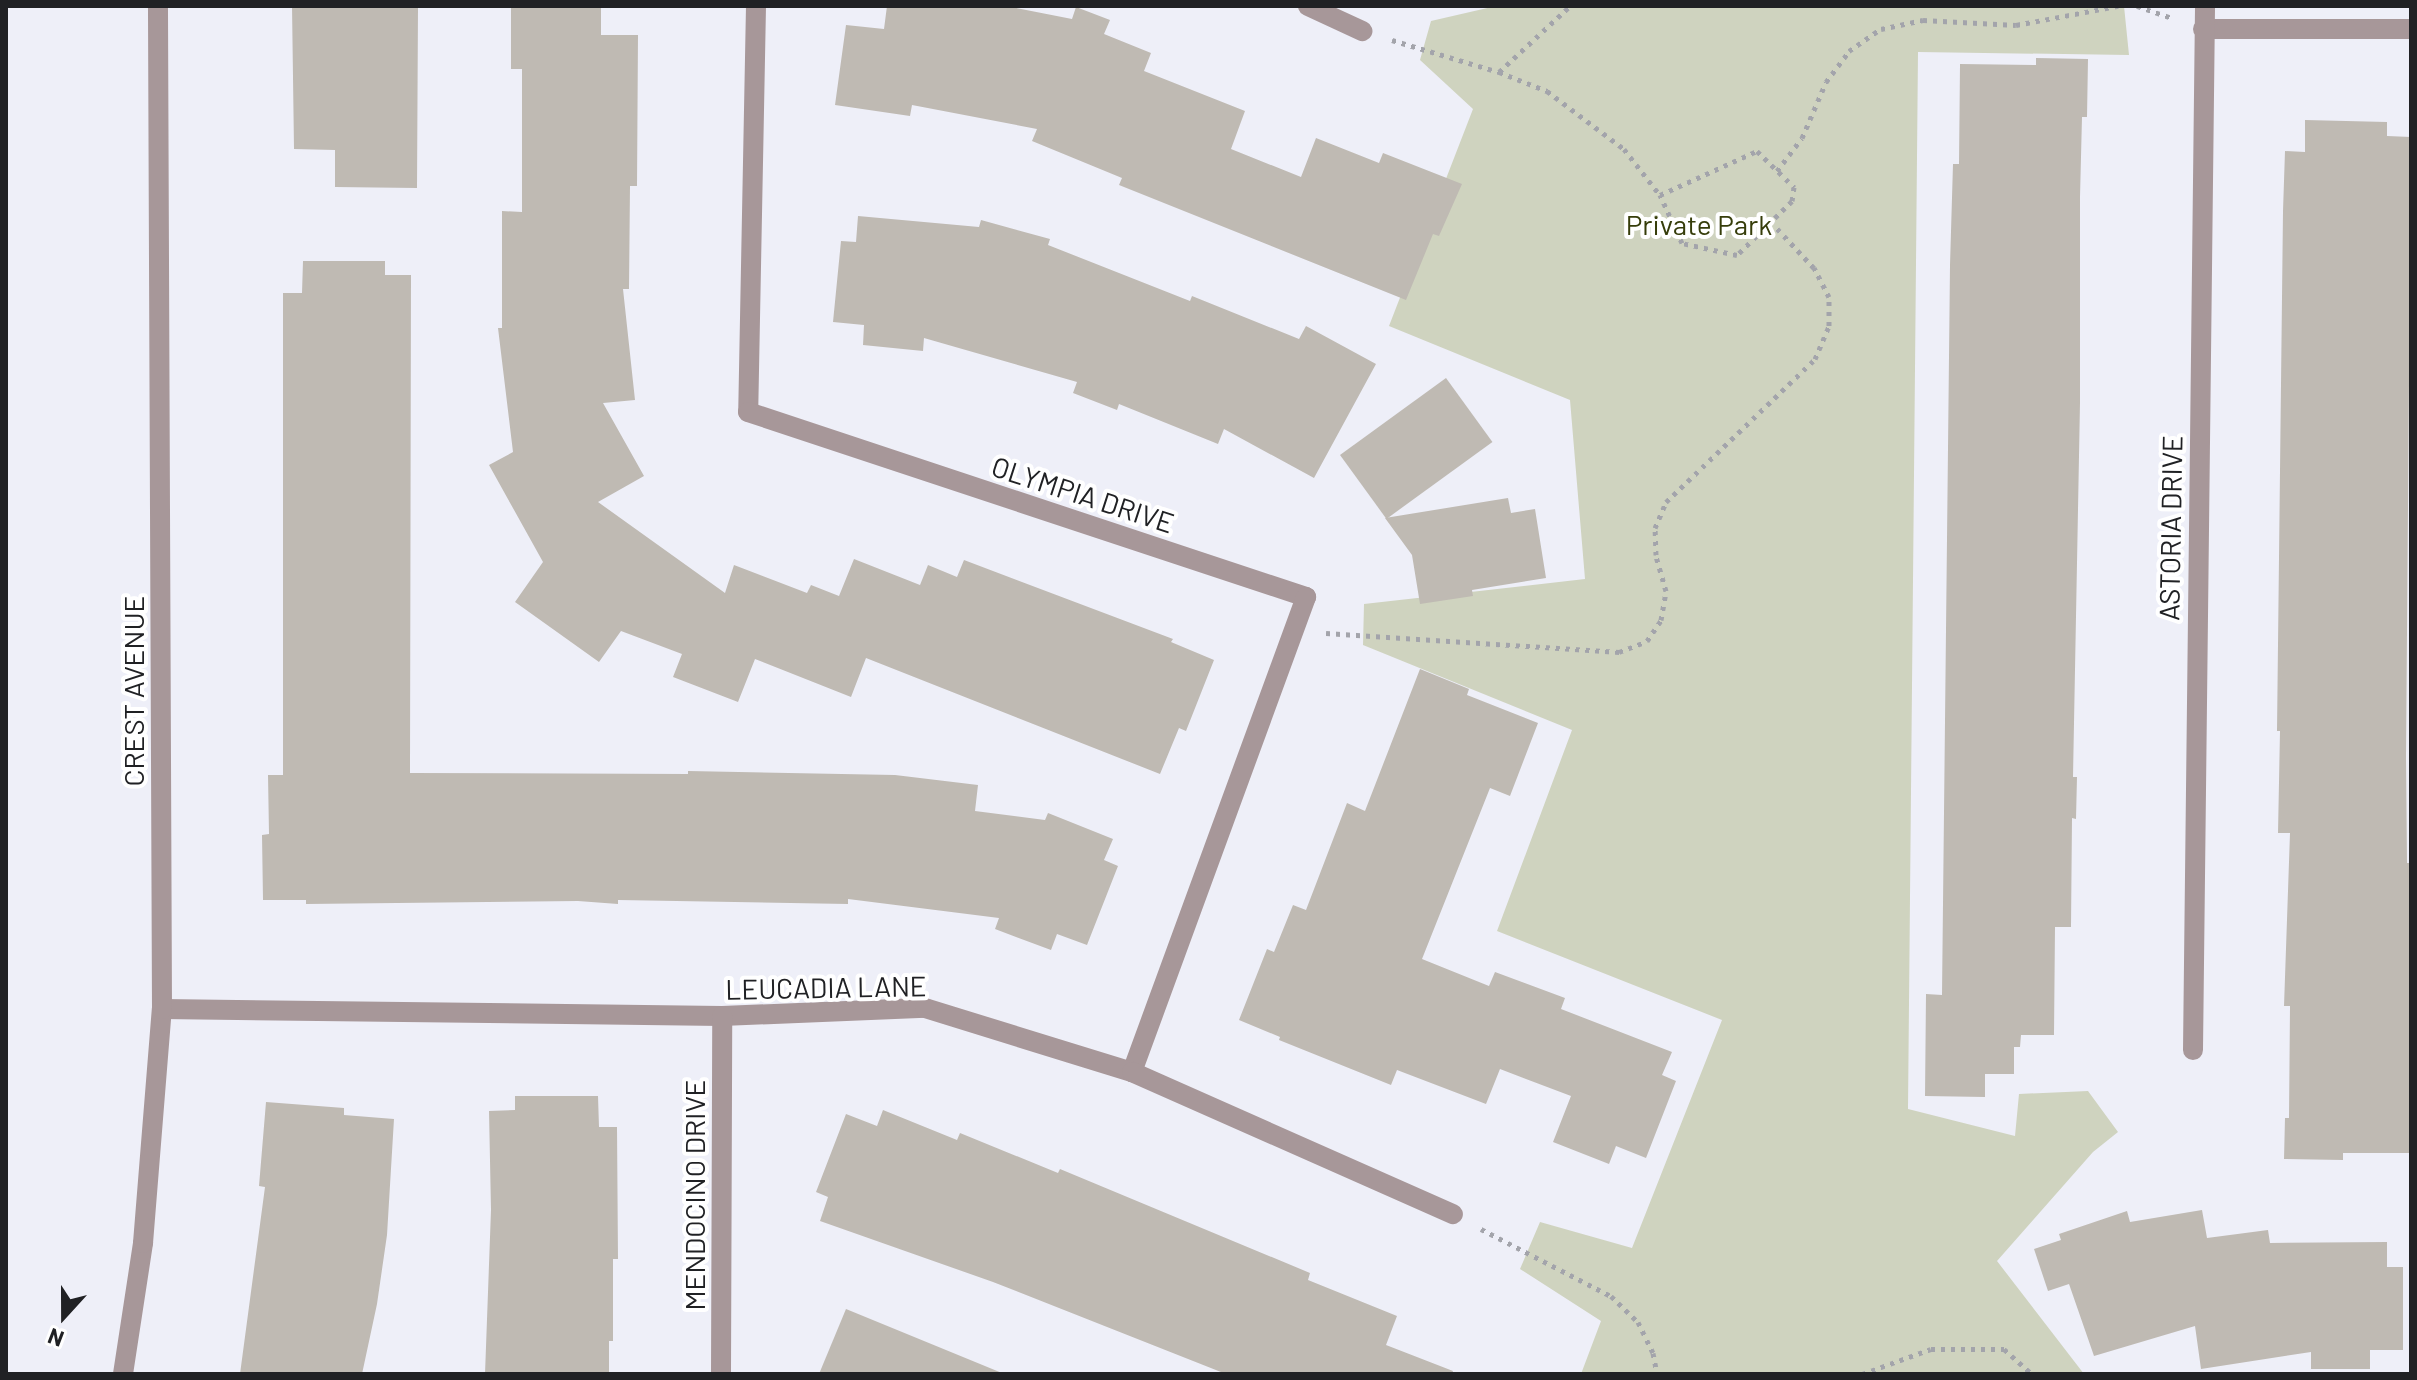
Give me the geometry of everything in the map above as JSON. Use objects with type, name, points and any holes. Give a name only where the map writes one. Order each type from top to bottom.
[{"type":"street","name":"CREST AVENUE","points":[[123,1374],[143,1243],[162,1009],[158,6]]},
{"type":"street","name":"OLYMPIA DRIVE","points":[[756,6],[748,412],[1306,597],[1132,1072]]},
{"type":"street","points":[[1308,6],[1362,31]]},
{"type":"street","name":"ASTORIA DRIVE","points":[[2193,1050],[2205,6]]},
{"type":"street","points":[[2203,29],[2411,29]]},
{"type":"street","name":"LEUCADIA LANE","points":[[162,1009],[722,1016],[925,1008],[1132,1072],[1453,1214]]},
{"type":"street","name":"MENDOCINO DRIVE","points":[[721,1374],[722,1016]]},
{"type":"path","points":[[1499,72],[1570,6]]},
{"type":"path","points":[[1777,171],[1802,138],[1826,82],[1849,51],[1881,29],[1923,20],[2016,25],[2118,6]]},
{"type":"path","points":[[1362,31],[1499,72],[1547,91],[1624,149],[1660,195],[1682,243],[1737,255],[1792,201],[1794,187],[1757,151],[1660,195]]},
{"type":"path","points":[[1293,630],[1619,652],[1647,641],[1661,620],[1666,591],[1656,555],[1655,528],[1666,502],[1815,359],[1829,326],[1829,297],[1814,268],[1771,222]]},
{"type":"path","points":[[1453,1214],[1611,1296],[1638,1322],[1653,1353],[1657,1374]]},
{"type":"path","points":[[1862,1374],[1931,1349],[2004,1349],[2032,1374]]},
{"type":"green space","name":"Private Park","points":[[1496,6],[2124,6],[2129,55],[1918,52],[1908,1109],[2015,1136],[2019,1094],[2088,1091],[2118,1132],[2093,1152],[1997,1261],[2084,1374],[1581,1374],[1601,1321],[1520,1269],[1540,1222],[1632,1248],[1722,1020],[1497,931],[1572,730],[1363,645],[1364,604],[1585,579],[1570,400],[1389,326],[1473,109],[1420,60],[1431,21]]},
{"type":"building","points":[[292,6],[418,8],[417,188],[335,187],[335,150],[294,149]]},
{"type":"building","points":[[511,6],[601,6],[601,35],[638,35],[637,186],[630,186],[629,289],[623,289],[635,400],[603,403],[644,476],[598,502],[725,593],[734,565],[807,593],[811,585],[839,596],[854,559],[920,585],[928,565],[957,577],[964,560],[1173,639],[1171,642],[1214,660],[1186,731],[1179,728],[1160,774],[866,658],[851,697],[755,659],[738,702],[673,677],[682,654],[621,631],[599,662],[515,602],[543,562],[489,465],[513,452],[498,328],[502,328],[502,211],[522,212],[522,69],[511,69]]},
{"type":"building","points":[[887,6],[1006,6],[1072,19],[1076,7],[1110,20],[1104,34],[1151,53],[1144,71],[1245,111],[1231,149],[1301,177],[1316,138],[1379,163],[1383,153],[1462,184],[1439,236],[1433,234],[1406,300],[1119,185],[1122,178],[1032,141],[1037,129],[912,105],[910,116],[835,105],[846,25],[884,29]]},
{"type":"building","points":[[2036,58],[2088,59],[2087,117],[2082,117],[2080,197],[2080,403],[2073,777],[2077,777],[2076,819],[2072,818],[2071,927],[2055,927],[2054,1035],[2021,1035],[2020,1047],[2014,1047],[2014,1074],[1985,1074],[1985,1097],[1925,1096],[1926,994],[1942,995],[1950,265],[1953,164],[1959,164],[1960,64],[2036,65]]},
{"type":"building","points":[[2305,120],[2387,122],[2387,136],[2411,137],[2406,756],[2407,863],[2411,863],[2411,1153],[2343,1153],[2343,1160],[2284,1159],[2285,1118],[2289,1118],[2290,1006],[2284,1006],[2290,833],[2278,833],[2280,731],[2277,731],[2283,211],[2285,151],[2305,152]]},
{"type":"building","points":[[858,216],[979,227],[981,220],[1050,239],[1048,245],[1190,301],[1192,296],[1299,339],[1306,326],[1376,364],[1314,478],[1224,429],[1218,444],[1119,404],[1117,410],[1073,393],[1077,382],[924,338],[923,351],[863,345],[864,325],[833,322],[841,241],[856,242]]},
{"type":"building","points":[[303,261],[385,261],[385,275],[411,275],[410,773],[688,774],[688,771],[895,775],[978,785],[975,811],[1045,820],[1048,813],[1113,839],[1104,860],[1118,866],[1087,945],[1057,934],[1051,950],[995,929],[999,918],[848,899],[848,904],[618,900],[618,904],[578,901],[306,904],[306,900],[263,900],[262,835],[269,834],[268,775],[283,775],[283,293],[302,293]]},
{"type":"building","points":[[1446,378],[1492,442],[1386,519],[1340,455]]},
{"type":"building","points":[[1508,498],[1511,513],[1535,509],[1546,578],[1472,590],[1473,596],[1420,604],[1412,555],[1385,518]]},
{"type":"building","points":[[1420,669],[1469,689],[1467,695],[1538,723],[1510,796],[1490,788],[1422,959],[1489,986],[1495,972],[1565,998],[1561,1009],[1672,1052],[1662,1075],[1676,1081],[1646,1158],[1616,1146],[1609,1164],[1553,1142],[1571,1096],[1500,1069],[1486,1104],[1397,1070],[1391,1085],[1279,1040],[1280,1037],[1239,1020],[1267,949],[1274,952],[1293,905],[1306,910],[1347,803],[1365,811]]},
{"type":"building","points":[[515,1096],[598,1096],[599,1127],[617,1127],[618,1259],[613,1259],[613,1341],[609,1341],[609,1374],[485,1374],[491,1210],[489,1111],[515,1110]]},
{"type":"building","points":[[266,1102],[344,1108],[344,1115],[394,1119],[387,1235],[362,1374],[240,1374],[265,1187],[259,1186]]},
{"type":"building","points":[[883,1110],[957,1140],[960,1133],[1058,1173],[1060,1169],[1310,1273],[1308,1280],[1397,1316],[1386,1345],[1453,1371],[1452,1374],[1226,1374],[993,1282],[820,1221],[828,1197],[816,1192],[846,1114],[877,1126]]},
{"type":"building","points":[[2202,1210],[2207,1238],[2268,1230],[2270,1243],[2387,1242],[2387,1267],[2403,1267],[2403,1350],[2370,1350],[2370,1369],[2311,1369],[2311,1352],[2201,1369],[2195,1326],[2094,1356],[2069,1284],[2048,1291],[2034,1249],[2061,1240],[2059,1234],[2127,1211],[2130,1222]]},
{"type":"building","points":[[846,1309],[1002,1373],[1002,1374],[819,1374]]}]
